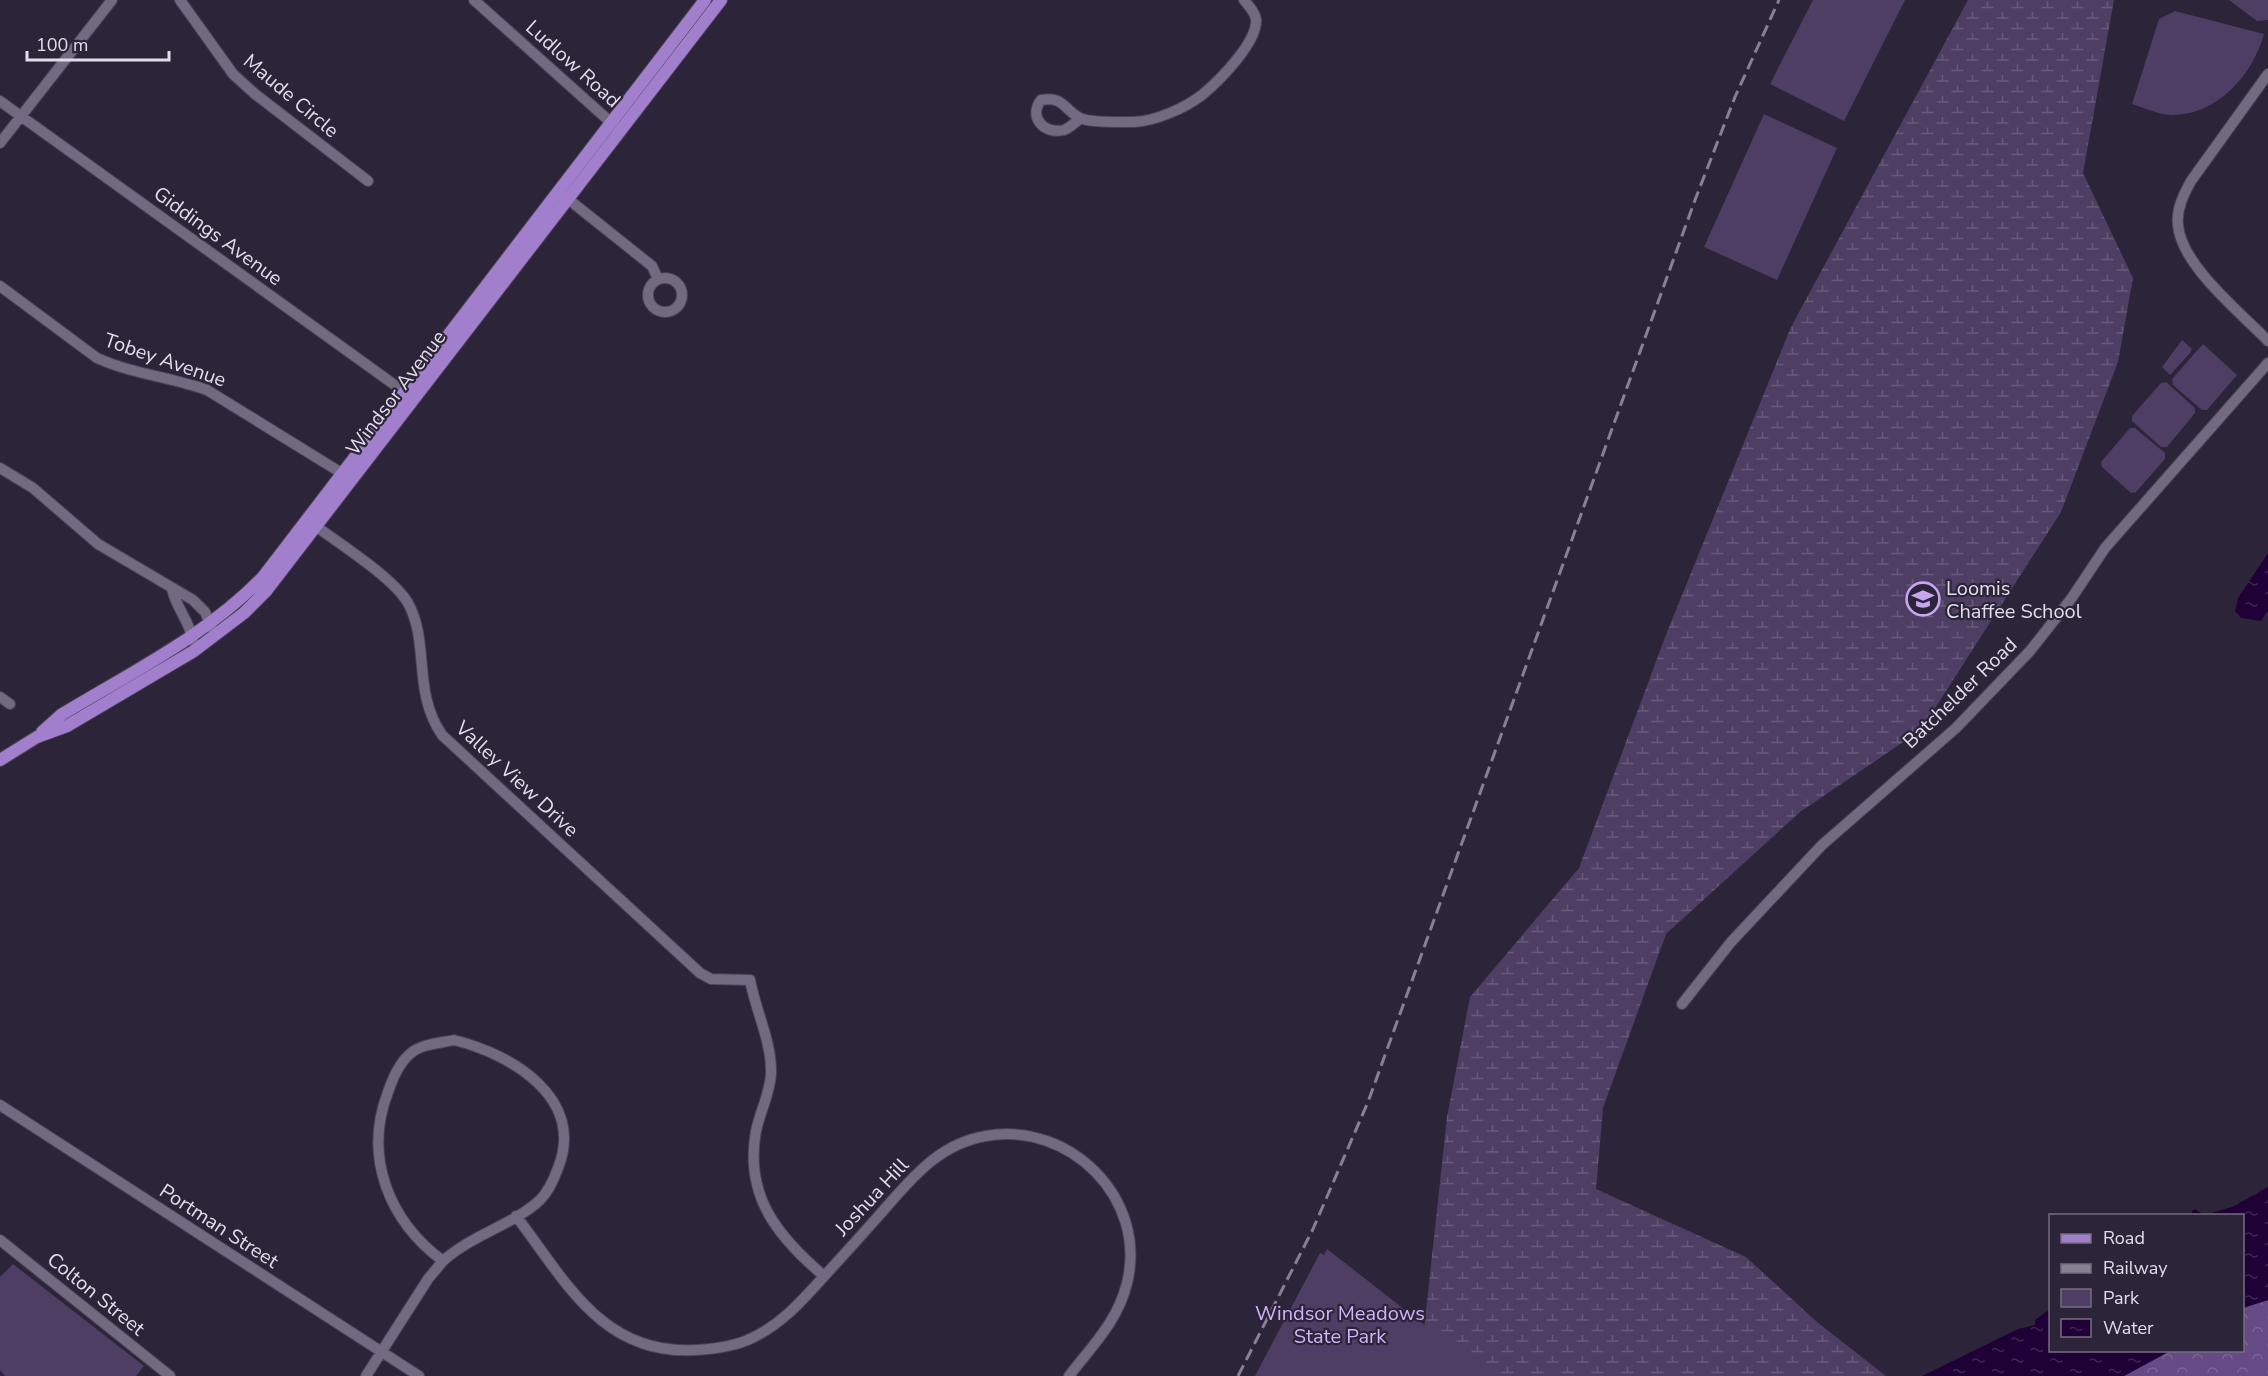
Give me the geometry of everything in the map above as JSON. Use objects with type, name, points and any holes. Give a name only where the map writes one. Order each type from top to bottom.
[{"type":"main road","name":"Windsor Avenue","points":[[616,127],[705,0]]},
{"type":"main road","name":"Windsor Avenue","points":[[0,759],[37,737],[67,726],[194,651],[216,636],[266,591],[342,474],[404,392],[721,0]]},
{"type":"main road","name":"Windsor Avenue","points":[[37,737],[61,715],[192,636],[244,596],[263,577],[353,481],[415,400],[563,195]]},
{"type":"street","points":[[0,143],[112,0]]},
{"type":"street","name":"Maude Circle","points":[[180,0],[233,74],[255,94],[368,181]]},
{"type":"street","name":"Ludlow Road","points":[[474,0],[616,127]]},
{"type":"street","points":[[1080,119],[1137,122],[1175,110],[1202,95],[1251,42],[1256,20],[1255,13],[1244,0]]},
{"type":"street","points":[[2268,74],[2191,181],[2183,195],[2178,225],[2184,247],[2197,266],[2268,341]]},
{"type":"street","name":"Giddings Avenue","points":[[0,100],[415,400]]},
{"type":"street","points":[[563,195],[652,266],[658,279]]},
{"type":"street","name":"Tobey Avenue","points":[[0,286],[97,357],[111,364],[183,381],[207,390],[353,481]]},
{"type":"street","name":"Batchelder Road","points":[[1682,1004],[1731,942],[1803,863],[1956,728],[2030,651],[2071,599],[2105,548],[2268,363]]},
{"type":"street","points":[[0,468],[33,488],[98,544],[194,600],[205,612],[216,636]]},
{"type":"street","name":"Valley View Drive","points":[[312,523],[386,580],[408,603],[414,618],[426,702],[431,719],[442,735],[700,973],[711,979],[750,980],[771,1059],[771,1077],[755,1135],[754,1170],[761,1198],[773,1225],[793,1250],[824,1276]]},
{"type":"street","points":[[172,589],[192,636],[194,651]]},
{"type":"street","points":[[0,697],[10,704]]},
{"type":"street","points":[[366,1376],[443,1261],[460,1245],[516,1216],[541,1199],[553,1180],[562,1158],[564,1131],[556,1107],[532,1077],[511,1060],[482,1047],[454,1040],[411,1052],[398,1068],[383,1104],[378,1130],[381,1172],[394,1209],[408,1230],[443,1261]]},
{"type":"street","name":"Portman Street","points":[[0,1105],[419,1376]]},
{"type":"street","name":"Joshua Hill","points":[[516,1216],[576,1299],[612,1329],[649,1345],[692,1350],[712,1349],[751,1339],[792,1311],[904,1187],[937,1155],[949,1148],[983,1136],[1028,1135],[1055,1143],[1080,1157],[1111,1190],[1124,1216],[1130,1251],[1128,1279],[1119,1309],[1110,1325],[1069,1376]]},
{"type":"street","name":"Colton Street","points":[[0,1240],[170,1376]]},
{"type":"green space","points":[[1813,0],[1905,0],[1844,121],[1770,84]]},
{"type":"green space","points":[[1968,0],[2114,0],[2083,173],[2133,278],[2118,362],[2061,512],[1921,730],[1800,812],[1666,934],[1603,1108],[1596,1189],[1746,1257],[1817,1322],[1886,1376],[1419,1376],[1447,1117],[1470,997],[1579,868],[1667,632],[1791,327]]},
{"type":"green space","points":[[2229,0],[2268,0],[2268,20],[2257,21]]},
{"type":"green space","points":[[2175,11],[2264,34],[2251,64],[2231,90],[2204,108],[2189,113],[2167,115],[2132,104],[2159,19]]},
{"type":"green space","points":[[1764,114],[1837,148],[1777,280],[1704,247]]},
{"type":"green space","points":[[2182,340],[2192,349],[2170,375],[2162,367]]},
{"type":"green space","points":[[2203,344],[2237,375],[2207,410],[2202,410],[2173,385],[2172,379]]},
{"type":"green space","points":[[2166,382],[2195,408],[2195,413],[2167,447],[2161,447],[2132,421],[2132,416],[2161,383]]},
{"type":"green space","points":[[2130,428],[2135,428],[2165,453],[2165,459],[2136,492],[2131,493],[2102,467],[2101,462]]},
{"type":"green space","name":"Windsor Meadows State Park","points":[[1327,1249],[1490,1376],[1255,1376],[1320,1253],[1324,1255]]},
{"type":"green space","points":[[13,1264],[144,1366],[136,1376],[5,1376],[0,1370],[0,1277]]},
{"type":"green space","points":[[2268,1300],[2268,1376],[2124,1376],[2168,1352],[2244,1352],[2244,1308]]},
{"type":"water","points":[[2268,553],[2268,611],[2261,621],[2241,618],[2235,611],[2238,598]]},
{"type":"water","points":[[2268,1187],[2268,1300],[2244,1308],[2244,1214],[2208,1214],[2232,1207]]},
{"type":"water","points":[[2195,1209],[2202,1214],[2192,1214]]},
{"type":"water","points":[[2049,1310],[2049,1352],[2168,1352],[2124,1376],[1922,1376],[2018,1329],[2035,1325],[2035,1320]]},
{"type":"railway","points":[[1238,1376],[1313,1229],[1368,1102],[1695,200],[1735,97],[1779,0]]},
{"type":"place","name":"Loomis Chaffee School","points":[[1923,599]]}]
